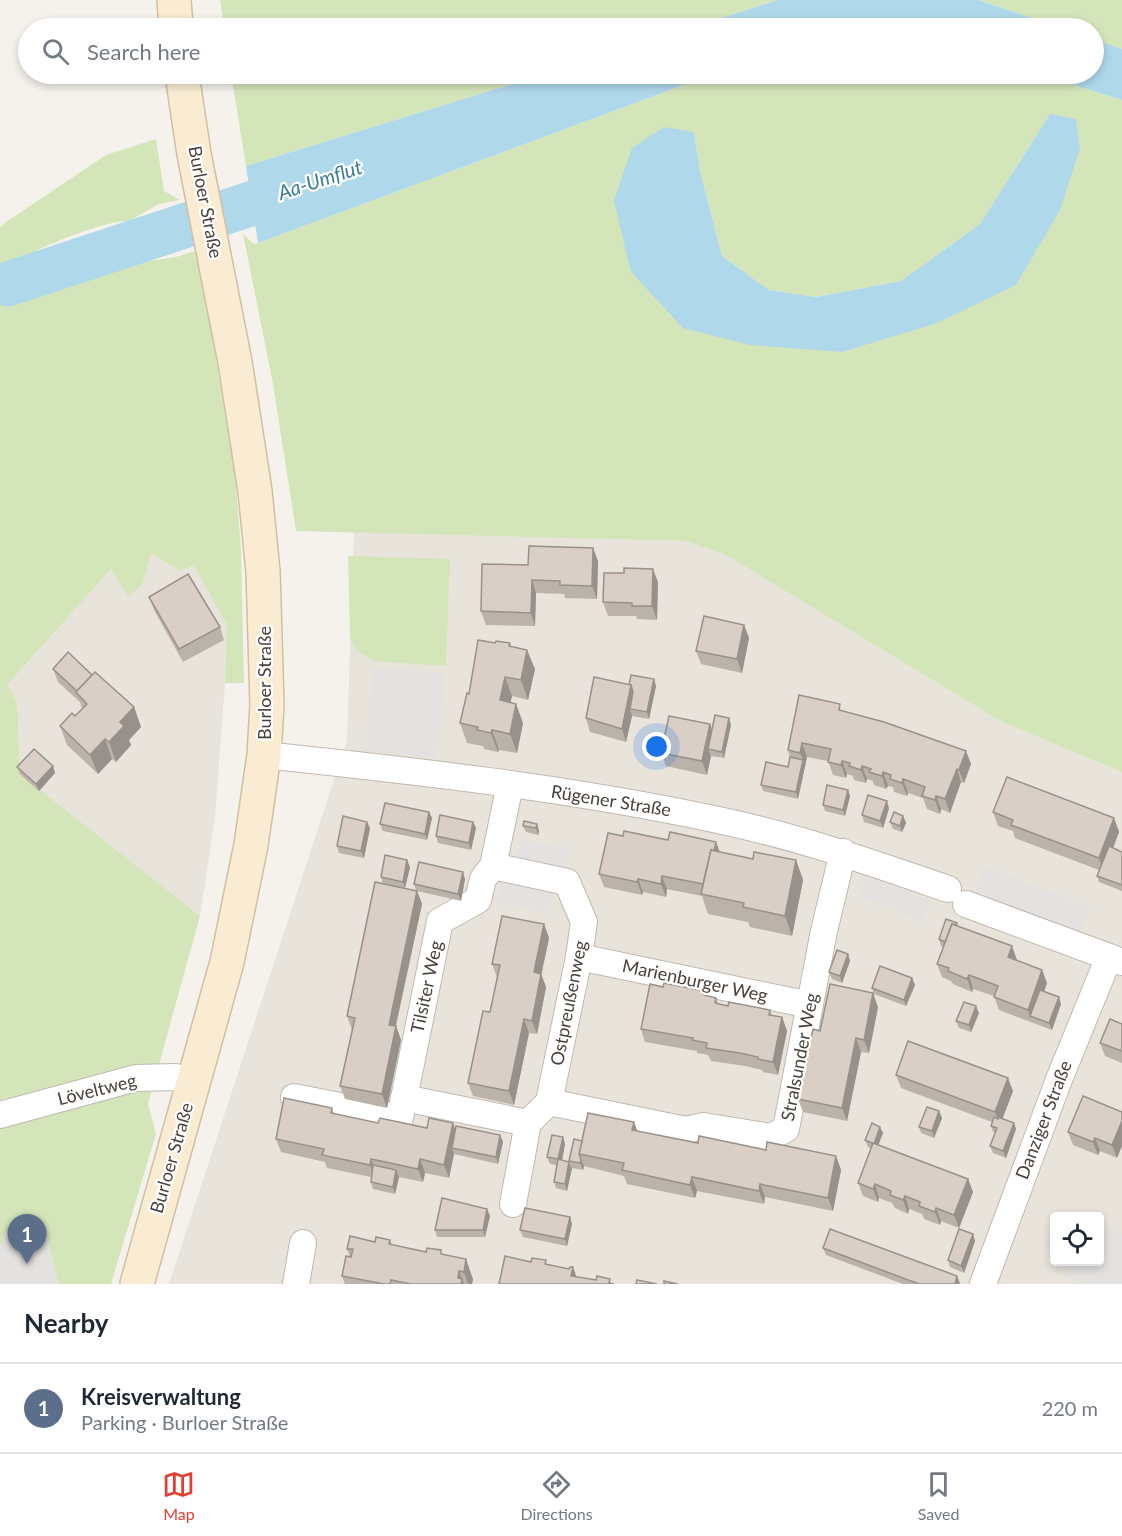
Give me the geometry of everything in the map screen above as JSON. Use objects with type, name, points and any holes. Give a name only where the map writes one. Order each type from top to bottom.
[{"type":"main road","points":[[174,0],[175,18]]},
{"type":"main road","name":"Burloer Straße","points":[[137,1284],[227,962],[251,845],[264,755],[267,705],[267,655],[258,514],[235,362],[194,154],[184,84]]},
{"type":"street","name":"Rügener Straße","points":[[264,755],[510,785],[719,820],[843,852],[957,896]]},
{"type":"street","points":[[493,866],[510,785]]},
{"type":"street","name":"Stralsunder Weg","points":[[549,1102],[686,1130],[704,1126],[771,1137],[786,1128],[824,931],[843,852]]},
{"type":"street","name":"Ostpreußenweg","points":[[493,866],[567,882],[584,922],[549,1102]]},
{"type":"street","name":"Tilsiter Weg","points":[[294,1097],[400,1118],[440,921],[478,900],[483,879],[493,866]]},
{"type":"street","name":"Danziger Straße","points":[[957,896],[1115,959],[1058,1082],[982,1284]]},
{"type":"street","name":"Marienburger Weg","points":[[579,957],[810,1005]]},
{"type":"street","name":"Löveltweg","points":[[0,1115],[136,1078],[175,1077],[195,1081]]},
{"type":"street","points":[[404,1098],[528,1123]]},
{"type":"street","points":[[513,1204],[528,1123],[549,1102]]},
{"type":"street","points":[[296,1284],[303,1243]]},
{"type":"shaded area","points":[[354,532],[686,541],[726,555],[1000,721],[1122,772],[1122,1284],[169,1284],[347,740]]},
{"type":"shaded area","points":[[150,554],[180,571],[194,565],[228,625],[215,818],[200,916],[20,774],[7,685],[111,569],[142,585]]},
{"type":"shaded area","points":[[372,667],[445,673],[437,758],[366,751]]},
{"type":"shaded area","points":[[520,840],[570,849],[566,870],[516,860]]},
{"type":"shaded area","points":[[985,867],[1090,907],[1079,937],[973,897]]},
{"type":"shaded area","points":[[867,876],[931,900],[923,921],[859,897]]},
{"type":"shaded area","points":[[501,882],[553,892],[549,913],[496,902]]},
{"type":"shaded area","points":[[1104,1227],[1122,1234],[1122,1284],[1084,1284],[1064,1276],[1068,1266],[1104,1266]]},
{"type":"shaded area","points":[[11,1229],[22,1232],[27,1238],[47,1234],[58,1284],[0,1284],[0,1245],[4,1244],[3,1238]]},
{"type":"shaded area","points":[[1050,1232],[1050,1250],[1044,1248]]},
{"type":"green space","points":[[220,0],[778,0],[721,18],[223,18]]},
{"type":"green space","points":[[978,0],[1122,0],[1122,49],[1104,43],[1104,18],[1033,18]]},
{"type":"green space","points":[[233,84],[512,84],[246,166]]},
{"type":"green space","points":[[686,84],[1071,84],[1122,100],[1122,772],[1000,721],[726,555],[686,541],[296,531],[273,384],[243,234],[254,244]],"holes":[[[1050,114],[937,323],[631,272],[694,132],[700,171],[722,256],[769,290],[816,297],[901,281],[980,224]]]},
{"type":"green space","points":[[156,139],[164,191],[180,200],[159,204],[127,222],[95,228],[49,245],[30,254],[0,277],[0,227],[106,155]]},
{"type":"green space","points":[[198,250],[235,473],[241,549],[244,683],[225,683],[227,625],[194,565],[180,571],[151,554],[142,585],[128,596],[111,569],[7,685],[17,702],[20,774],[200,916],[148,1104],[156,1134],[111,1284],[58,1284],[46,1234],[27,1238],[6,1232],[3,1238],[4,1244],[0,1245],[0,294],[26,289],[53,292],[128,264],[176,257]]},
{"type":"green space","points":[[348,556],[450,559],[446,666],[373,661],[355,649],[350,637]]},
{"type":"water","points":[[778,0],[978,0],[1033,18],[863,18],[721,18]]},
{"type":"water","points":[[1104,43],[1122,49],[1122,100],[1071,84],[1104,84]]},
{"type":"water","points":[[512,84],[686,84],[258,243],[246,166]]},
{"type":"water","points":[[1050,114],[1076,119],[1080,148],[1060,210],[1016,285],[937,323],[842,352],[750,345],[683,328],[631,272],[614,201],[632,148],[664,127],[694,132],[700,171],[722,256],[769,290],[816,297],[901,281],[980,224]]},
{"type":"building","points":[[529,546],[593,548],[592,586],[560,585],[560,581],[532,580],[531,613],[481,611],[482,564],[528,565]]},
{"type":"building","points":[[624,568],[653,569],[652,606],[603,602],[604,573],[624,573]]},
{"type":"building","points":[[188,574],[220,627],[179,649],[149,597]]},
{"type":"building","points":[[704,616],[744,625],[737,659],[696,651]]},
{"type":"building","points":[[478,640],[510,643],[509,646],[527,650],[521,680],[505,677],[500,700],[516,704],[510,734],[492,730],[491,733],[477,730],[478,727],[460,723],[467,693],[469,694]]},
{"type":"building","points":[[68,652],[92,675],[77,691],[53,669]]},
{"type":"building","points":[[95,672],[134,707],[120,722],[124,726],[109,742],[105,739],[90,755],[60,726],[72,713],[75,716],[87,704],[76,692]]},
{"type":"building","points":[[631,675],[654,679],[647,712],[630,709],[633,692],[629,685]]},
{"type":"building","points":[[594,677],[631,685],[622,729],[586,718]]},
{"type":"building","points":[[799,695],[840,704],[839,710],[884,722],[966,751],[945,799],[936,796],[935,800],[922,796],[925,787],[903,779],[902,783],[890,779],[891,775],[883,772],[882,776],[869,772],[871,769],[862,766],[861,770],[842,761],[841,765],[828,762],[831,749],[802,743],[800,753],[788,750]]},
{"type":"building","points":[[715,715],[729,718],[722,752],[708,749]]},
{"type":"building","points":[[669,716],[710,724],[702,761],[661,753]]},
{"type":"building","points":[[34,749],[53,766],[36,784],[17,767]]},
{"type":"building","points":[[790,757],[803,760],[796,792],[761,785],[766,762],[788,767]]},
{"type":"building","points":[[1007,777],[1114,818],[1099,858],[1011,825],[1013,820],[993,812]]},
{"type":"building","points":[[827,785],[848,790],[843,810],[823,805]]},
{"type":"building","points":[[868,795],[887,801],[880,821],[862,815]]},
{"type":"building","points":[[385,803],[429,812],[425,834],[380,824]]},
{"type":"building","points":[[894,812],[903,816],[900,826],[890,822]]},
{"type":"building","points":[[440,815],[473,822],[469,843],[436,836]]},
{"type":"building","points":[[343,816],[367,822],[361,851],[337,846]]},
{"type":"building","points":[[524,821],[537,824],[536,828],[523,826]]},
{"type":"building","points":[[624,831],[668,840],[670,832],[716,842],[714,851],[711,850],[703,884],[662,876],[661,884],[638,879],[637,882],[599,874],[608,833],[623,836]]},
{"type":"building","points":[[1109,846],[1122,852],[1122,885],[1097,876]]},
{"type":"building","points":[[711,850],[753,859],[754,852],[796,860],[785,916],[743,907],[744,903],[701,894]]},
{"type":"building","points":[[385,855],[407,860],[403,882],[381,877]]},
{"type":"building","points":[[419,862],[463,872],[458,894],[414,884]]},
{"type":"building","points":[[375,882],[417,891],[389,1025],[396,1026],[382,1094],[340,1086],[355,1018],[347,1016]]},
{"type":"building","points":[[502,916],[544,924],[534,972],[541,974],[532,1021],[524,1019],[509,1091],[468,1083],[483,1011],[490,1012],[500,965],[492,964]]},
{"type":"building","points":[[946,919],[957,923],[952,924],[945,942],[939,939]]},
{"type":"building","points":[[952,924],[1012,946],[1008,957],[1042,970],[1028,1010],[994,997],[998,986],[969,975],[967,979],[937,964]]},
{"type":"building","points":[[837,950],[848,954],[840,976],[829,972]]},
{"type":"building","points":[[880,966],[912,978],[904,1000],[872,988]]},
{"type":"building","points":[[664,983],[704,991],[704,995],[716,998],[715,1003],[728,1006],[729,1002],[770,1010],[769,1015],[782,1017],[773,1062],[740,1053],[706,1048],[707,1043],[692,1040],[693,1038],[641,1029],[650,984],[663,987]]},
{"type":"building","points":[[830,984],[873,993],[864,1040],[856,1038],[842,1108],[798,1099],[813,1029],[820,1031]]},
{"type":"building","points":[[1040,990],[1059,997],[1049,1023],[1030,1016]]},
{"type":"building","points":[[964,1002],[976,1006],[969,1025],[956,1021]]},
{"type":"building","points":[[1110,1019],[1122,1024],[1122,1051],[1100,1043]]},
{"type":"building","points":[[908,1041],[1008,1078],[995,1112],[896,1075]]},
{"type":"building","points":[[1083,1096],[1122,1112],[1122,1121],[1112,1145],[1095,1138],[1093,1142],[1068,1132]]},
{"type":"building","points":[[284,1098],[332,1108],[331,1113],[378,1123],[380,1118],[427,1128],[429,1118],[453,1123],[444,1165],[420,1159],[418,1169],[371,1159],[370,1165],[322,1155],[324,1149],[276,1139]]},
{"type":"building","points":[[927,1107],[939,1111],[932,1131],[919,1127]]},
{"type":"building","points":[[588,1113],[634,1122],[632,1130],[698,1143],[699,1136],[766,1150],[767,1142],[836,1156],[828,1198],[760,1184],[759,1191],[692,1177],[690,1185],[622,1170],[624,1163],[579,1154]]},
{"type":"building","points":[[994,1117],[1014,1123],[1003,1151],[990,1146],[997,1128],[991,1126]]},
{"type":"building","points":[[872,1123],[880,1127],[874,1144],[865,1140]]},
{"type":"building","points":[[456,1126],[500,1135],[496,1157],[452,1148]]},
{"type":"building","points":[[552,1135],[563,1137],[558,1159],[547,1157]]},
{"type":"building","points":[[574,1139],[582,1141],[579,1154],[580,1163],[569,1161]]},
{"type":"building","points":[[873,1143],[968,1179],[954,1215],[936,1208],[935,1212],[919,1206],[920,1202],[905,1196],[903,1200],[890,1195],[891,1191],[875,1184],[873,1189],[858,1183]]},
{"type":"building","points":[[558,1159],[569,1162],[565,1184],[554,1182]]},
{"type":"building","points":[[373,1165],[396,1170],[393,1187],[371,1182]]},
{"type":"building","points":[[442,1198],[487,1209],[483,1230],[435,1230]]},
{"type":"building","points":[[525,1208],[570,1217],[565,1239],[520,1230]]},
{"type":"building","points":[[830,1229],[957,1276],[955,1284],[919,1284],[823,1248]]},
{"type":"building","points":[[959,1229],[973,1234],[961,1266],[948,1260]]},
{"type":"building","points":[[350,1236],[375,1242],[376,1237],[390,1240],[389,1244],[426,1252],[427,1248],[441,1250],[441,1254],[466,1259],[464,1272],[459,1271],[458,1278],[462,1279],[461,1284],[411,1284],[391,1280],[390,1284],[384,1284],[342,1276],[346,1256],[351,1257],[353,1249],[347,1249]]},
{"type":"building","points":[[505,1256],[531,1262],[532,1258],[546,1260],[545,1264],[569,1269],[573,1267],[571,1276],[596,1280],[597,1276],[610,1279],[609,1283],[614,1284],[499,1284]]},
{"type":"building","points":[[637,1280],[657,1284],[636,1284]]},
{"type":"waterway","name":"Aa-Umflut","points":[[8,284],[311,184]]},
{"type":"waterway","name":"Aa-Umflut","points":[[0,287],[8,284]]},
{"type":"place","name":"Kreisverwaltung","points":[[27,1264]]}]
